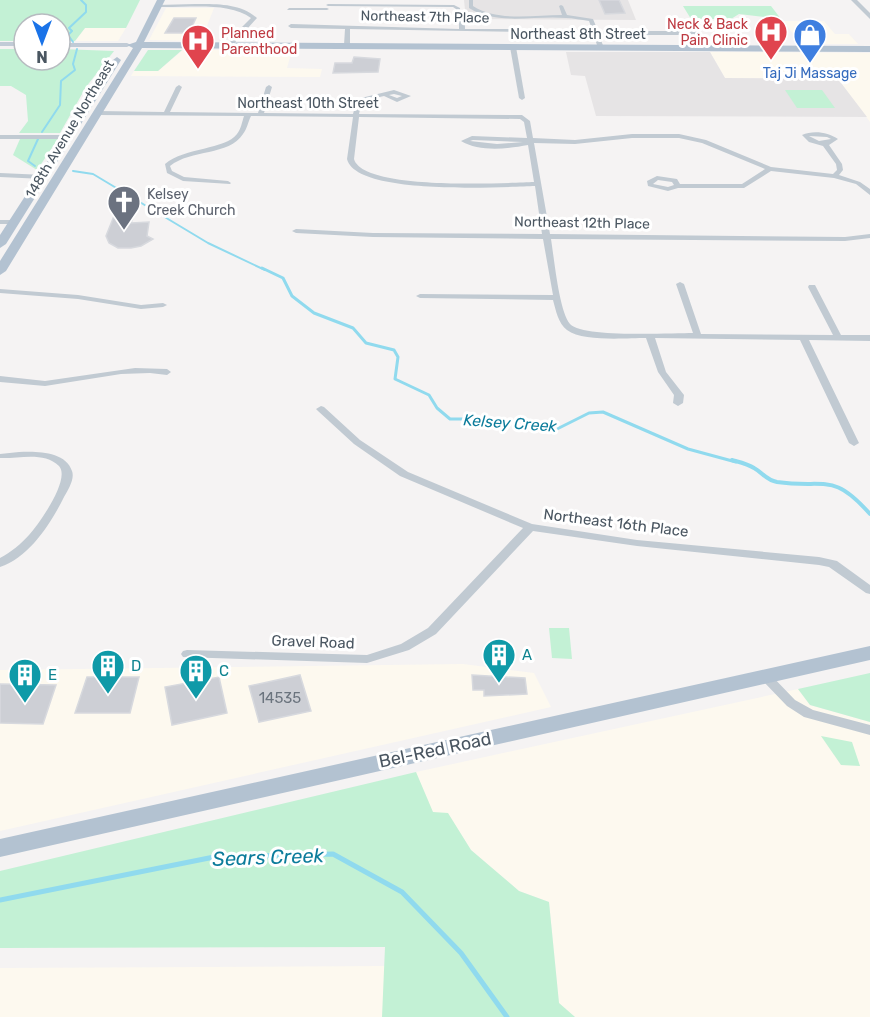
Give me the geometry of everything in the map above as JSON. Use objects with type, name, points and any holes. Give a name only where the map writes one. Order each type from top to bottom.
[{"type":"main road","points":[[148,4],[148,10],[158,5]]},
{"type":"main road","name":"148th Avenue Northeast","points":[[0,271],[27,225],[60,177],[139,45],[158,5]]},
{"type":"main road","name":"148th Avenue Northeast","points":[[0,244],[10,224],[44,177],[138,24]]},
{"type":"main road","name":"Northeast 8th Street","points":[[72,45],[870,49]]},
{"type":"main road","name":"Northeast 8th Street","points":[[301,46],[393,47]]},
{"type":"main road","points":[[96,91],[107,90],[104,101]]},
{"type":"main road","points":[[10,224],[29,214],[27,225]]},
{"type":"main road","name":"Bel-Red Road","points":[[0,848],[870,653]]},
{"type":"street","points":[[471,0],[471,7],[475,11],[493,15],[565,16],[590,19],[601,48]]},
{"type":"street","points":[[854,0],[870,17]]},
{"type":"street","points":[[158,5],[207,3],[246,10],[254,18],[234,38],[230,46]]},
{"type":"street","points":[[324,26],[328,5]]},
{"type":"street","points":[[289,9],[328,5],[456,7],[458,18],[462,20],[462,30]]},
{"type":"street","points":[[561,6],[565,16]]},
{"type":"street","name":"Northeast 7th Place","points":[[291,26],[696,33]]},
{"type":"street","points":[[347,45],[348,28]]},
{"type":"street","points":[[513,47],[522,98]]},
{"type":"street","points":[[166,114],[179,87]]},
{"type":"street","points":[[260,115],[269,87]]},
{"type":"street","points":[[387,96],[362,98],[350,162],[354,168],[368,176],[412,184],[538,184]]},
{"type":"street","name":"Northeast 10th Street","points":[[98,113],[518,117],[527,121],[531,142]]},
{"type":"street","points":[[228,183],[183,179],[169,172],[167,165],[177,157],[232,141],[241,134],[248,115]]},
{"type":"street","points":[[531,142],[516,138],[472,138],[464,141],[473,145],[506,145],[632,136],[679,136],[704,141],[770,169],[835,176],[858,183],[870,193]]},
{"type":"street","points":[[0,137],[69,137]]},
{"type":"street","points":[[531,142],[557,298],[565,326],[578,332],[601,335],[870,338]]},
{"type":"street","points":[[825,144],[839,164],[840,170],[835,176]]},
{"type":"street","points":[[678,186],[744,186],[770,169]]},
{"type":"street","points":[[0,176],[44,177]]},
{"type":"street","points":[[356,180],[368,176]]},
{"type":"street","points":[[0,222],[10,224]]},
{"type":"street","name":"Northeast 12th Place","points":[[296,231],[374,235],[546,234],[607,238],[845,239],[869,236]]},
{"type":"street","points":[[680,284],[698,336]]},
{"type":"street","points":[[812,286],[838,337]]},
{"type":"street","points":[[0,291],[25,295],[78,297],[141,307],[163,305]]},
{"type":"street","points":[[0,299],[25,295]]},
{"type":"street","points":[[420,296],[557,298]]},
{"type":"street","points":[[650,336],[659,367],[679,395],[678,404]]},
{"type":"street","points":[[803,337],[854,443]]},
{"type":"street","points":[[0,379],[50,384],[117,371],[167,372]]},
{"type":"street","name":"Northeast 16th Place","points":[[321,409],[357,442],[404,474],[530,527],[628,542],[833,564],[870,590]]},
{"type":"street","points":[[0,563],[29,543],[45,525],[67,480],[67,471],[58,460],[46,456],[1,457]]},
{"type":"street","name":"Gravel Road","points":[[188,654],[367,659],[405,647],[432,631],[530,527]]},
{"type":"street","points":[[765,676],[791,703],[809,714],[870,730]]},
{"type":"shaded area","points":[[464,0],[628,0],[636,20],[466,19]]},
{"type":"shaded area","points":[[166,8],[214,8],[207,26],[198,26],[192,41],[149,40]]},
{"type":"shaded area","points":[[783,21],[824,21],[835,34],[849,34],[858,44],[801,44]]},
{"type":"shaded area","points":[[85,28],[126,28],[118,41],[75,41]]},
{"type":"shaded area","points":[[183,50],[292,50],[287,68],[322,69],[320,77],[131,76],[134,71],[158,71]]},
{"type":"shaded area","points":[[566,52],[710,52],[725,78],[838,79],[867,117],[596,116],[585,76],[571,75]]},
{"type":"shaded area","points":[[710,52],[870,53],[870,122],[838,79],[725,78]]},
{"type":"shaded area","points":[[463,664],[534,673],[551,707],[0,831],[0,670]]},
{"type":"shaded area","points":[[798,689],[810,705],[870,722],[870,1017],[575,1017],[559,1003],[549,902],[519,891],[471,850],[448,814],[433,813],[416,772]]},
{"type":"shaded area","points":[[385,966],[383,1017],[0,1017],[0,968]]},
{"type":"green space","points":[[0,0],[140,0],[126,28],[85,28],[75,41],[72,41],[72,12],[12,12],[12,41],[0,41]]},
{"type":"green space","points":[[683,6],[771,6],[781,19],[739,14],[731,19],[691,19]]},
{"type":"green space","points":[[0,49],[12,49],[12,72],[72,72],[72,49],[114,51],[86,87],[60,133],[19,133],[28,121],[26,95],[11,86],[0,86]]},
{"type":"green space","points":[[148,50],[182,50],[158,71],[134,71]]},
{"type":"green space","points":[[785,90],[822,90],[835,108],[797,108]]},
{"type":"green space","points":[[20,139],[58,139],[37,170],[13,155]]},
{"type":"green space","points":[[549,628],[569,628],[572,659],[552,658]]},
{"type":"green space","points":[[870,673],[870,722],[810,705],[798,689]]},
{"type":"green space","points":[[821,736],[852,742],[860,766],[841,765]]},
{"type":"green space","points":[[416,772],[433,812],[448,813],[471,850],[519,891],[549,902],[559,1003],[575,1017],[382,1017],[385,947],[0,948],[0,871]]},
{"type":"building","points":[[599,0],[619,0],[625,13],[605,14]]},
{"type":"building","points":[[174,18],[196,18],[189,33],[165,33]]},
{"type":"building","points":[[354,57],[380,59],[378,72],[333,73],[335,63],[352,63]]},
{"type":"building","name":"Kelsey Creek Church","points":[[134,215],[131,223],[149,222],[147,236],[153,239],[141,246],[131,248],[118,248],[109,243],[106,236],[114,216]]},
{"type":"building","points":[[300,675],[311,711],[259,722],[249,686]]},
{"type":"building","name":"A","points":[[472,675],[525,678],[527,694],[484,696],[484,690],[473,690]]},
{"type":"building","name":"D","points":[[87,677],[139,677],[130,713],[75,713]]},
{"type":"building","name":"C","points":[[219,677],[227,713],[172,725],[165,687]]},
{"type":"building","name":"E","points":[[0,684],[56,685],[43,724],[0,723]]},
{"type":"waterway","name":"Kelsey Creek","points":[[73,42],[68,35],[72,31],[69,28],[86,12],[86,5],[81,0]]},
{"type":"waterway","name":"Kelsey Creek","points":[[42,132],[60,105],[61,81],[75,70],[73,64],[77,49]]},
{"type":"waterway","name":"Kelsey Creek","points":[[35,166],[28,161],[38,139]]},
{"type":"waterway","name":"Kelsey Creek","points":[[73,171],[93,174],[208,243],[265,270]]},
{"type":"waterway","name":"Kelsey Creek","points":[[262,268],[283,278],[292,296],[314,313],[353,328],[366,343],[394,350],[398,357],[395,379],[429,395],[437,408],[450,419],[489,419],[557,429],[589,413],[603,412],[688,449],[736,462]]},
{"type":"waterway","name":"Kelsey Creek","points":[[732,460],[752,467],[773,481],[794,484],[828,484],[837,487],[846,492],[870,514]]},
{"type":"waterway","name":"Sears Creek","points":[[0,900],[214,857],[333,854],[402,892],[461,953],[507,1017]]},
{"type":"place","name":"Neck & Back Pain Clinic","points":[[771,61]]},
{"type":"place","name":"Taj Ji Massage","points":[[810,64]]},
{"type":"place","name":"Planned Parenthood","points":[[198,70]]},
{"type":"place","name":"Kelsey Creek Church","points":[[124,231]]},
{"type":"place","name":"A","points":[[499,684]]},
{"type":"place","name":"D","points":[[108,695]]},
{"type":"place","name":"C","points":[[196,700]]},
{"type":"place","name":"E","points":[[25,704]]}]
